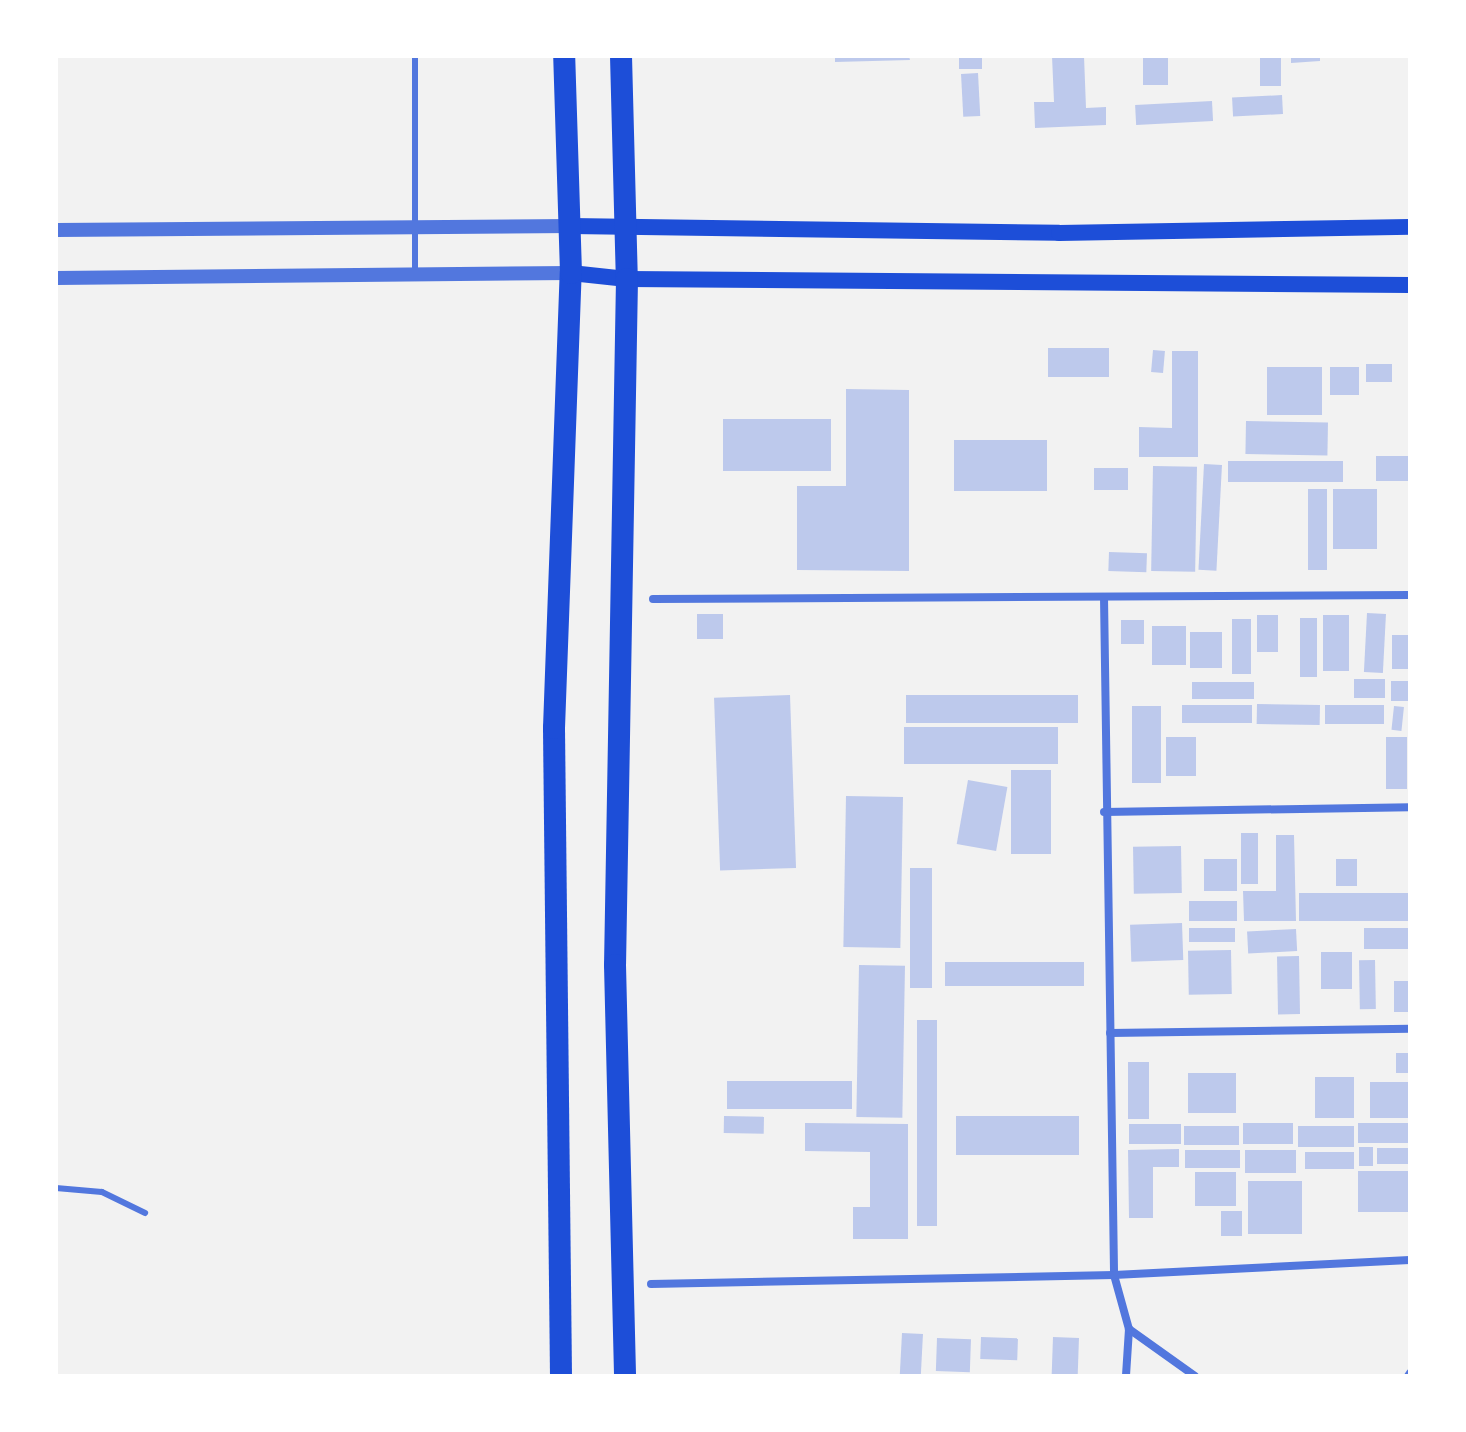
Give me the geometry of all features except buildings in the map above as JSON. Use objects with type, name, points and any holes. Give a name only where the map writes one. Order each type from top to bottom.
[{"type":"highway","points":[[561,1376],[554,728],[571,273],[564,56]]},
{"type":"highway","points":[[621,56],[627,279],[615,965],[625,1376]]},
{"type":"main road","points":[[571,226],[1059,233],[1410,227]]},
{"type":"main road","points":[[571,273],[627,279],[1410,285]]},
{"type":"street","points":[[56,230],[571,226]]},
{"type":"street","points":[[56,278],[571,273]]},
{"type":"street","points":[[653,599],[1410,595]]},
{"type":"street","points":[[1104,597],[1104,812],[1114,1275],[1129,1329],[1126,1376]]},
{"type":"street","points":[[1104,812],[1410,807]]},
{"type":"street","points":[[1110,1033],[1410,1029]]},
{"type":"street","points":[[651,1284],[1114,1275],[1410,1260]]},
{"type":"street","points":[[1129,1329],[1195,1376]]},
{"type":"lane","points":[[415,56],[415,275]]},
{"type":"lane","points":[[56,1188],[102,1192],[145,1213]]}]
